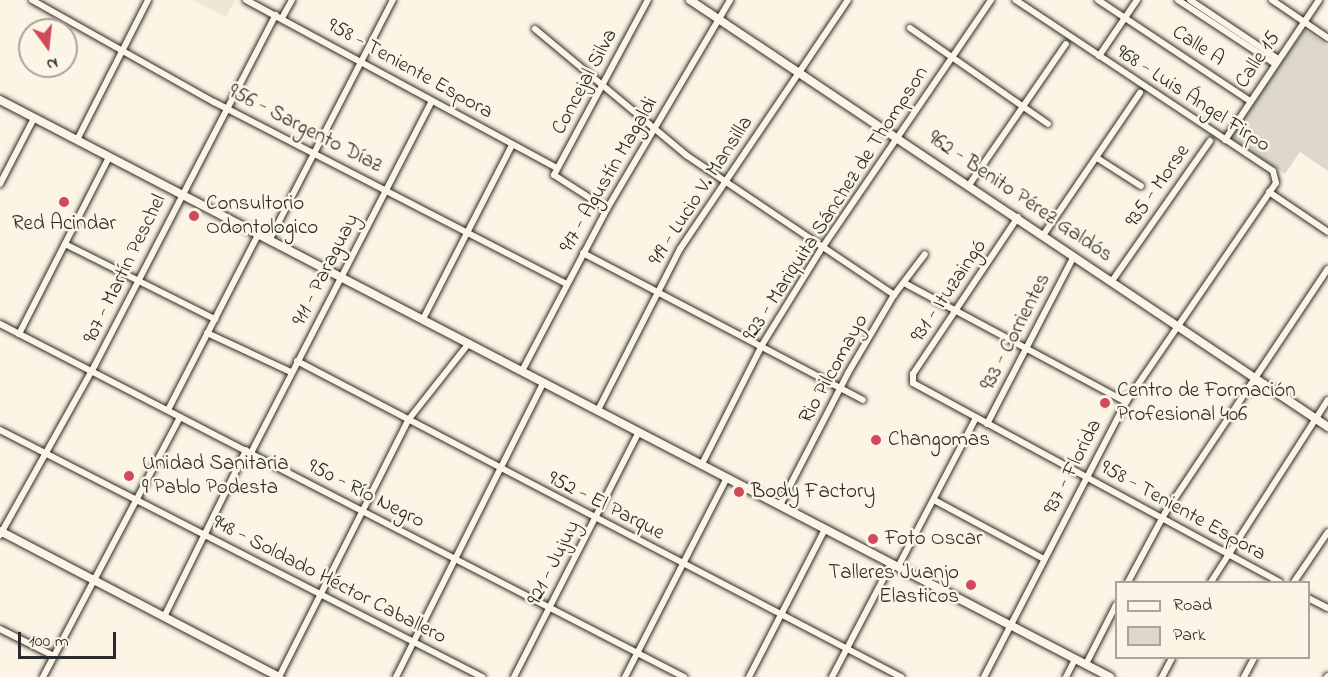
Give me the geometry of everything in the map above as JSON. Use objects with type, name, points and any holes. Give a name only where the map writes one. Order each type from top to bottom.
[{"type":"main road","name":"962 - Benito Pérez Galdós","points":[[690,0],[722,17],[800,69],[1328,427]]},
{"type":"main road","points":[[0,100],[1110,677]]},
{"type":"main road","points":[[1,533],[279,677]]},
{"type":"street","name":"956 - Sargento Díaz","points":[[32,0],[227,108],[566,284]]},
{"type":"street","points":[[77,140],[125,50],[148,0]]},
{"type":"street","name":"958 - Teniente Espora","points":[[246,0],[362,62],[431,103],[557,168]]},
{"type":"street","name":"907 - Martín Peschel","points":[[1,533],[137,282],[180,194],[279,16],[292,0]]},
{"type":"street","points":[[270,239],[393,0]]},
{"type":"street","name":"Concejal Silva","points":[[607,208],[556,181],[557,168],[648,0]]},
{"type":"street","name":"917 - Agustín Magaldi","points":[[522,371],[607,208],[730,0]]},
{"type":"street","name":"919 - Lucio V. Mansilla","points":[[598,410],[658,292],[726,181],[848,0]]},
{"type":"street","name":"923 - Mariquita Sánchez de Thompson","points":[[702,464],[762,345],[822,248],[991,0]]},
{"type":"street","name":"968 - Luis Ángel Firpo","points":[[1016,0],[1273,171],[1276,183],[1269,192]]},
{"type":"street","name":"Calle A","points":[[1098,0],[1250,101]]},
{"type":"street","points":[[1099,56],[1137,0]]},
{"type":"street","points":[[1178,0],[1277,61]]},
{"type":"street","points":[[1190,0],[1277,61]]},
{"type":"street","points":[[1272,0],[1328,38]]},
{"type":"street","name":"Calle 15","points":[[1225,140],[1319,0]]},
{"type":"street","points":[[910,28],[1048,124]]},
{"type":"street","points":[[535,29],[603,83],[654,128],[822,248],[894,295]]},
{"type":"street","points":[[969,185],[1066,44]]},
{"type":"street","points":[[1044,234],[1140,93]]},
{"type":"street","name":"911 - Paraguay","points":[[164,617],[204,535],[431,103]]},
{"type":"street","points":[[0,184],[34,118]]},
{"type":"street","name":"935 - Morse","points":[[1112,281],[1210,141]]},
{"type":"street","points":[[423,319],[512,145]]},
{"type":"street","points":[[19,334],[109,157]]},
{"type":"street","points":[[1097,158],[1140,186]]},
{"type":"street","points":[[1269,192],[1328,232]]},
{"type":"street","name":"937 - Florida","points":[[984,677],[1126,402],[1269,192]]},
{"type":"street","name":"931 - Ituzaingó","points":[[913,383],[912,374],[1018,217]]},
{"type":"street","points":[[168,411],[259,233]]},
{"type":"street","points":[[65,244],[215,319]]},
{"type":"street","points":[[583,253],[863,400]]},
{"type":"street","name":"Rio Pilcomayo","points":[[780,505],[841,388],[894,295],[906,284],[926,254]]},
{"type":"street","name":"933 - Corrientes","points":[[987,424],[1074,256]]},
{"type":"street","points":[[1129,581],[1161,521],[1328,268]]},
{"type":"street","points":[[906,284],[1126,402]]},
{"type":"street","name":"950 - Río Negro","points":[[0,324],[684,677]]},
{"type":"street","points":[[207,333],[291,372]]},
{"type":"street","points":[[279,677],[410,419],[469,344]]},
{"type":"street","name":"952 - El Parque","points":[[297,361],[410,419],[594,519],[901,677]]},
{"type":"street","points":[[396,677],[502,470],[543,382]]},
{"type":"street","name":"958 - Teniente Espora","points":[[913,383],[1225,556],[1277,581]]},
{"type":"street","points":[[1212,581],[1225,556],[1328,400]]},
{"type":"street","points":[[44,677],[180,417]]},
{"type":"street","name":"933 - Corrientes","points":[[832,677],[934,500],[976,418]]},
{"type":"street","name":"948 - Soldado Héctor Caballero","points":[[0,430],[482,677]]},
{"type":"street","name":"921 - Jujuy","points":[[514,677],[639,432]]},
{"type":"street","points":[[625,677],[728,478]]},
{"type":"street","points":[[934,500],[1044,559]]},
{"type":"street","points":[[749,677],[825,529]]},
{"type":"street","points":[[1295,581],[1328,532]]},
{"type":"street","points":[[1310,599],[1328,608]]},
{"type":"street","points":[[1086,664],[1115,608]]},
{"type":"street","points":[[0,630],[54,656]]},
{"type":"street","points":[[1066,677],[1075,659]]},
{"type":"street","points":[[1162,677],[1171,659]]},
{"type":"street","points":[[1244,677],[1253,659]]},
{"type":"shaded area","points":[[192,0],[235,0],[226,17]]},
{"type":"shaded area","name":"Centro de Formación Profesional 406","points":[[1105,395],[1113,403],[1105,411],[1097,403]]},
{"type":"green space","points":[[1304,30],[1328,46],[1328,171],[1300,152],[1285,174],[1230,138]]},
{"type":"place","name":"Red Acindar","points":[[64,202]]},
{"type":"place","name":"Consultorio Odontologico","points":[[194,216]]},
{"type":"place","name":"Centro de Formación Profesional 406","points":[[1105,403]]},
{"type":"place","name":"Changomas","points":[[876,440]]},
{"type":"place","name":"Unidad Sanitaria 9 Pablo Podesta","points":[[129,476]]},
{"type":"place","name":"Body Factory","points":[[739,492]]},
{"type":"place","name":"Foto Oscar","points":[[873,539]]},
{"type":"place","name":"Talleres Juanjo Elasticos","points":[[971,585]]}]
